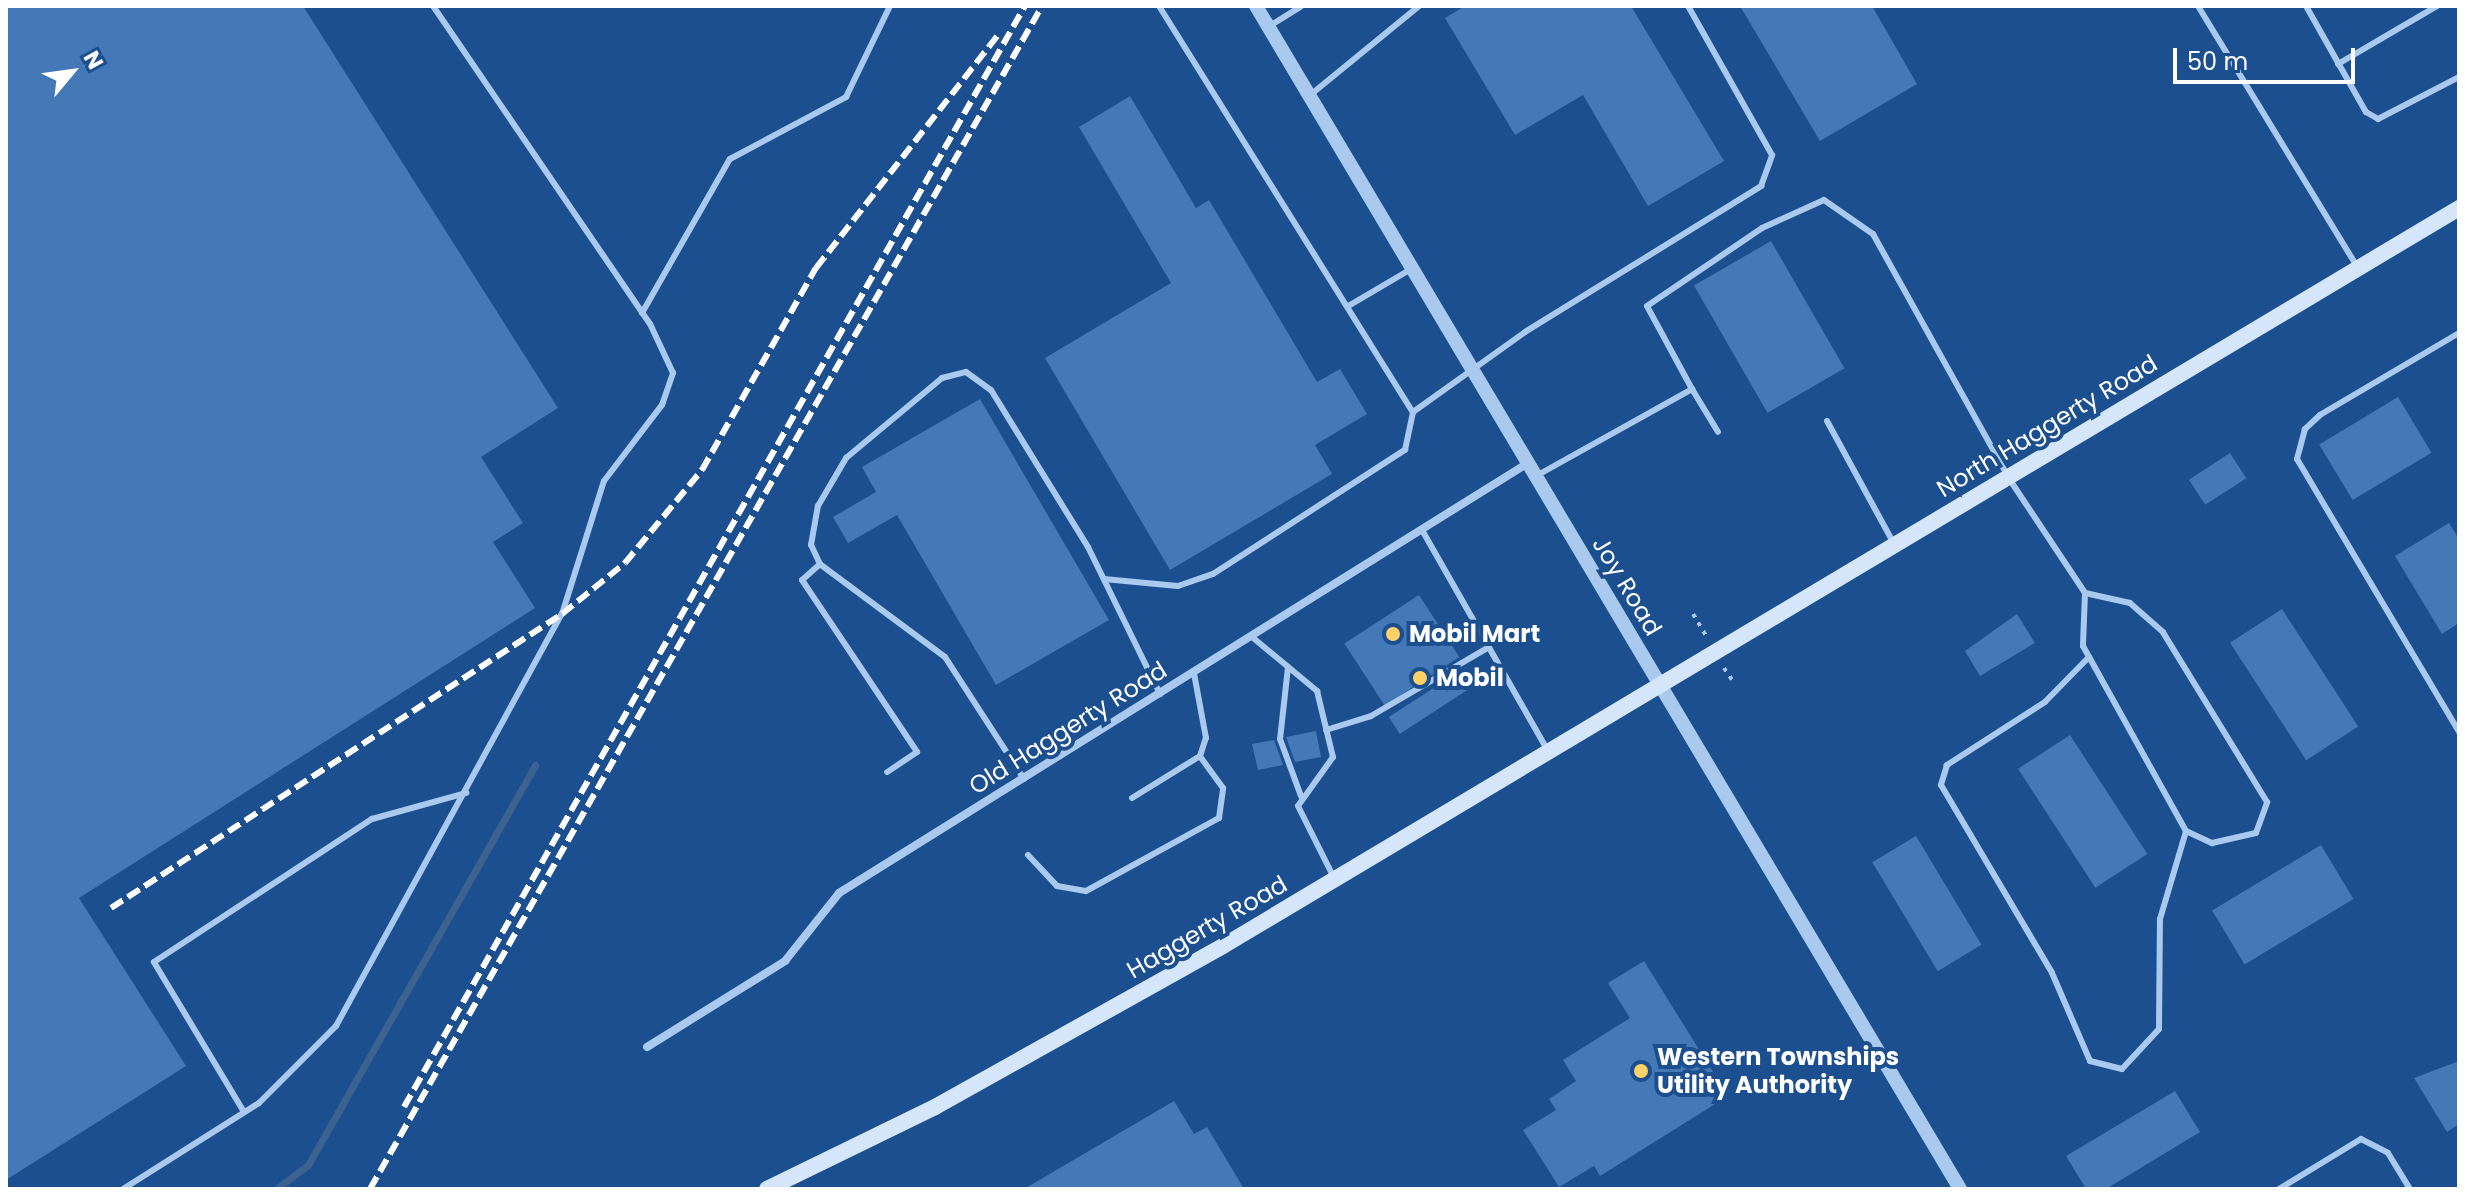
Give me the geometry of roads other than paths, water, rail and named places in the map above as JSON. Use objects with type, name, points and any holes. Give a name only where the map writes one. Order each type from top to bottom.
[{"type":"main road","name":"North Haggerty Road","points":[[1662,690],[1895,545],[2459,208]]},
{"type":"main road","name":"Haggerty Road","points":[[767,1189],[1067,1035],[1662,690]]},
{"type":"street","name":"Joy Road","points":[[1256,6],[1960,1189]]},
{"type":"street","name":"Old Haggerty Road","points":[[647,1047],[785,961],[839,893],[1422,530],[1532,469]]},
{"type":"lane","points":[[123,1189],[244,1112],[336,1026],[562,614],[604,481],[662,405],[673,373],[642,313],[433,6]]},
{"type":"lane","points":[[642,313],[730,159],[846,97],[890,6]]},
{"type":"lane","points":[[1159,6],[1326,282],[1350,305],[1413,412]]},
{"type":"lane","points":[[1268,27],[1301,6]]},
{"type":"lane","points":[[1309,96],[1419,6]]},
{"type":"lane","points":[[1104,579],[1178,586],[1213,574],[1405,450],[1413,412],[1470,368],[1761,186],[1772,155],[1688,6]]},
{"type":"lane","points":[[2198,6],[2358,268]]},
{"type":"lane","points":[[2306,6],[2366,112],[2378,119],[2459,77]]},
{"type":"lane","points":[[2338,64],[2437,6]]},
{"type":"lane","points":[[1718,432],[1647,306],[1762,228],[1824,200],[1873,234],[2008,477],[2085,593],[2148,614],[2267,802],[2256,833],[2212,843],[2186,831],[2089,657],[2079,627],[2085,593]]},
{"type":"lane","points":[[1350,305],[1411,269]]},
{"type":"lane","points":[[2459,333],[2320,415],[2305,429],[2297,459],[2459,732]]},
{"type":"lane","points":[[1024,779],[945,657],[820,564],[811,545],[818,506],[846,458],[885,417],[942,378],[966,372],[991,390],[1104,579],[1160,694]]},
{"type":"lane","points":[[1532,469],[1692,389]]},
{"type":"lane","points":[[1827,421],[1895,545]]},
{"type":"lane","points":[[1422,530],[1550,754]]},
{"type":"lane","points":[[820,564],[802,580],[917,752],[887,772]]},
{"type":"lane","points":[[1252,637],[1317,691],[1333,757],[1301,796]]},
{"type":"lane","points":[[1326,730],[1371,716],[1489,647]]},
{"type":"lane","points":[[2089,657],[2045,702],[1947,765],[1941,785],[2052,973],[2090,1061],[2122,1069],[2159,1029],[2160,919],[2186,831]]},
{"type":"lane","points":[[1288,667],[1280,739],[1301,796],[1303,819],[1334,880]]},
{"type":"lane","points":[[1132,798],[1200,756],[1206,738],[1194,673]]},
{"type":"lane","points":[[1028,855],[1057,886],[1086,891],[1219,818],[1226,797],[1200,756]]},
{"type":"lane","points":[[244,1112],[154,962],[372,819],[466,793]]},
{"type":"lane","points":[[2279,1189],[2361,1139],[2388,1153],[2410,1189]]},
{"type":"waterway","points":[[276,1189],[308,1165],[535,765]]},
{"type":"railway","points":[[404,1107],[1025,6]]},
{"type":"railway","points":[[370,1189],[1042,6]]},
{"type":"railway","points":[[111,908],[562,614],[625,563],[702,470],[816,268],[998,35]]},
{"type":"place","name":"Mobil Mart","points":[[1393,634]]},
{"type":"place","name":"Mobil","points":[[1420,678]]},
{"type":"place","name":"Western Townships Utility Authority","points":[[1641,1071]]}]
